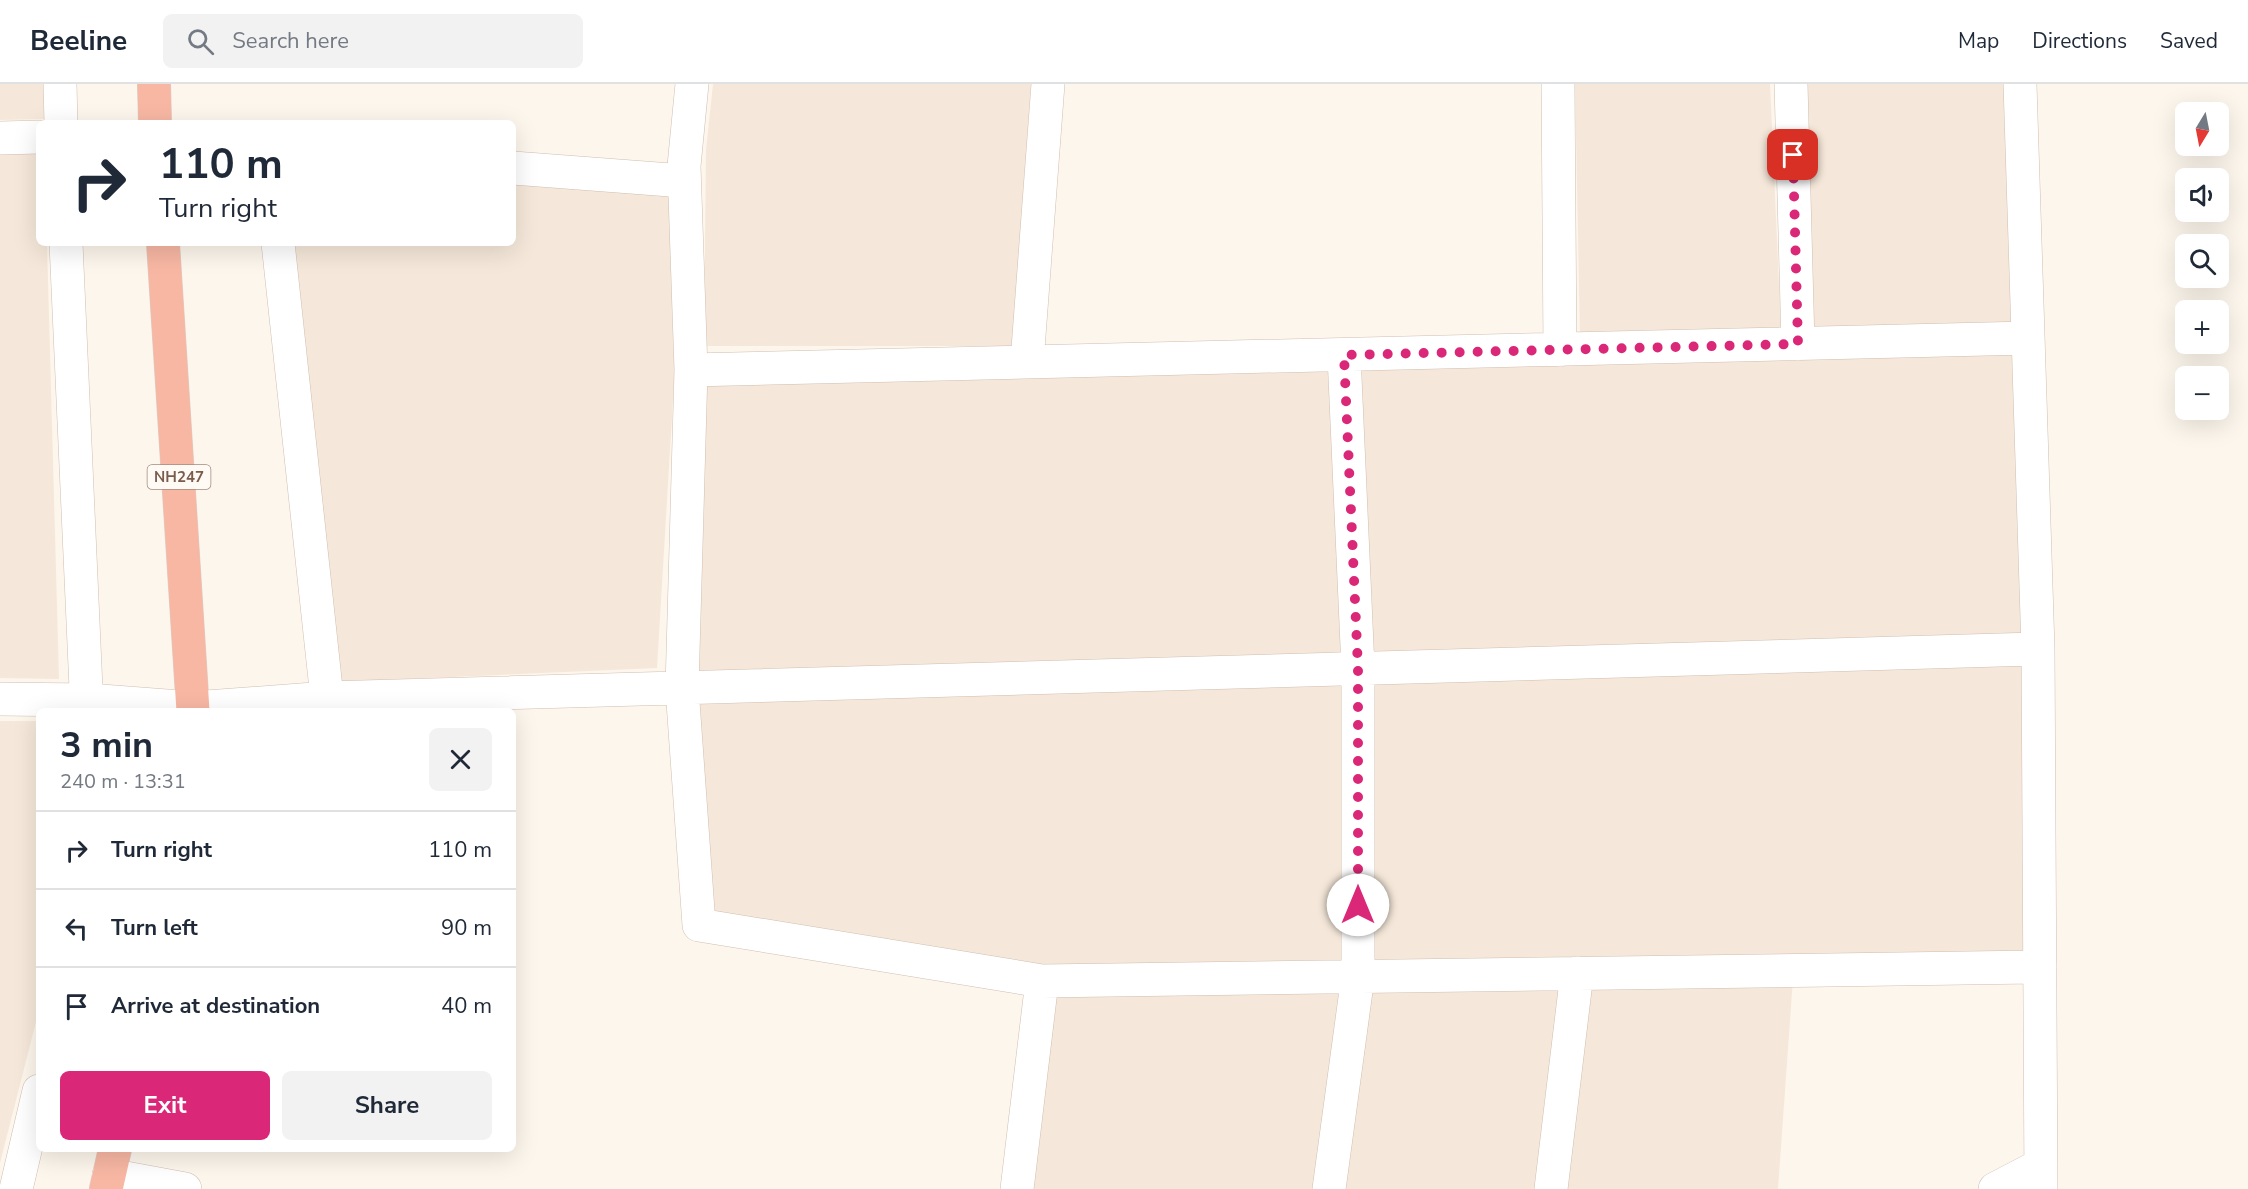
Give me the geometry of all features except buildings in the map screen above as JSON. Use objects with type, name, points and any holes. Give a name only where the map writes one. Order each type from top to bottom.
[{"type":"highway","points":[[153,84],[155,120]]},
{"type":"highway","name":"NH247","points":[[163,246],[193,708]]},
{"type":"street","points":[[60,84],[61,120]]},
{"type":"street","points":[[692,84],[684,181],[691,370],[682,688],[699,925],[1042,981],[2040,967]]},
{"type":"street","points":[[1027,362],[1048,84]]},
{"type":"street","points":[[1558,84],[1560,350]]},
{"type":"street","points":[[1791,84],[1798,344]]},
{"type":"street","points":[[1995,1189],[2041,1177],[2038,649],[2020,84]]},
{"type":"street","points":[[0,138],[36,137]]},
{"type":"street","points":[[516,168],[684,181]]},
{"type":"street","points":[[66,246],[87,705]]},
{"type":"street","points":[[278,246],[327,698]]},
{"type":"street","points":[[691,370],[2028,338]]},
{"type":"street","points":[[1329,1189],[1358,976],[1358,668],[1344,355]]},
{"type":"street","points":[[215,708],[327,698],[2038,649]]},
{"type":"street","points":[[0,699],[151,708]]},
{"type":"street","points":[[1551,1189],[1577,973]]},
{"type":"street","points":[[1017,1189],[1042,981]]},
{"type":"street","points":[[16,1189],[36,1104]]},
{"type":"street","points":[[110,1171],[184,1189]]},
{"type":"shaded area","points":[[0,84],[48,84],[50,119],[0,120]]},
{"type":"shaded area","points":[[713,84],[1031,84],[1013,346],[704,346],[706,150]]},
{"type":"shaded area","points":[[1575,84],[1770,84],[1781,329],[1580,335]]},
{"type":"shaded area","points":[[1806,84],[2005,84],[2015,325],[1811,331]]},
{"type":"shaded area","points":[[36,152],[36,246],[47,246],[59,679],[0,678],[0,153]]},
{"type":"shaded area","points":[[516,179],[670,192],[675,367],[657,668],[336,682],[289,246],[516,246]]},
{"type":"shaded area","points":[[2016,350],[2026,642],[1370,657],[1357,367]]},
{"type":"shaded area","points":[[1332,365],[1343,655],[695,672],[705,380]]},
{"type":"shaded area","points":[[2022,665],[2026,958],[1372,966],[1373,680]]},
{"type":"shaded area","points":[[1343,680],[1346,965],[1039,967],[710,914],[697,698]]},
{"type":"shaded area","points":[[0,721],[36,721],[36,1022],[0,1163]]},
{"type":"shaded area","points":[[1793,979],[1778,1189],[1561,1189],[1584,983]]},
{"type":"shaded area","points":[[1565,983],[1540,1189],[1343,1189],[1370,989]]},
{"type":"shaded area","points":[[1342,987],[1315,1189],[1030,1189],[1056,997]]},
{"type":"route","points":[[1358,905],[1358,668],[1344,355],[1798,344],[1793,155]]}]
